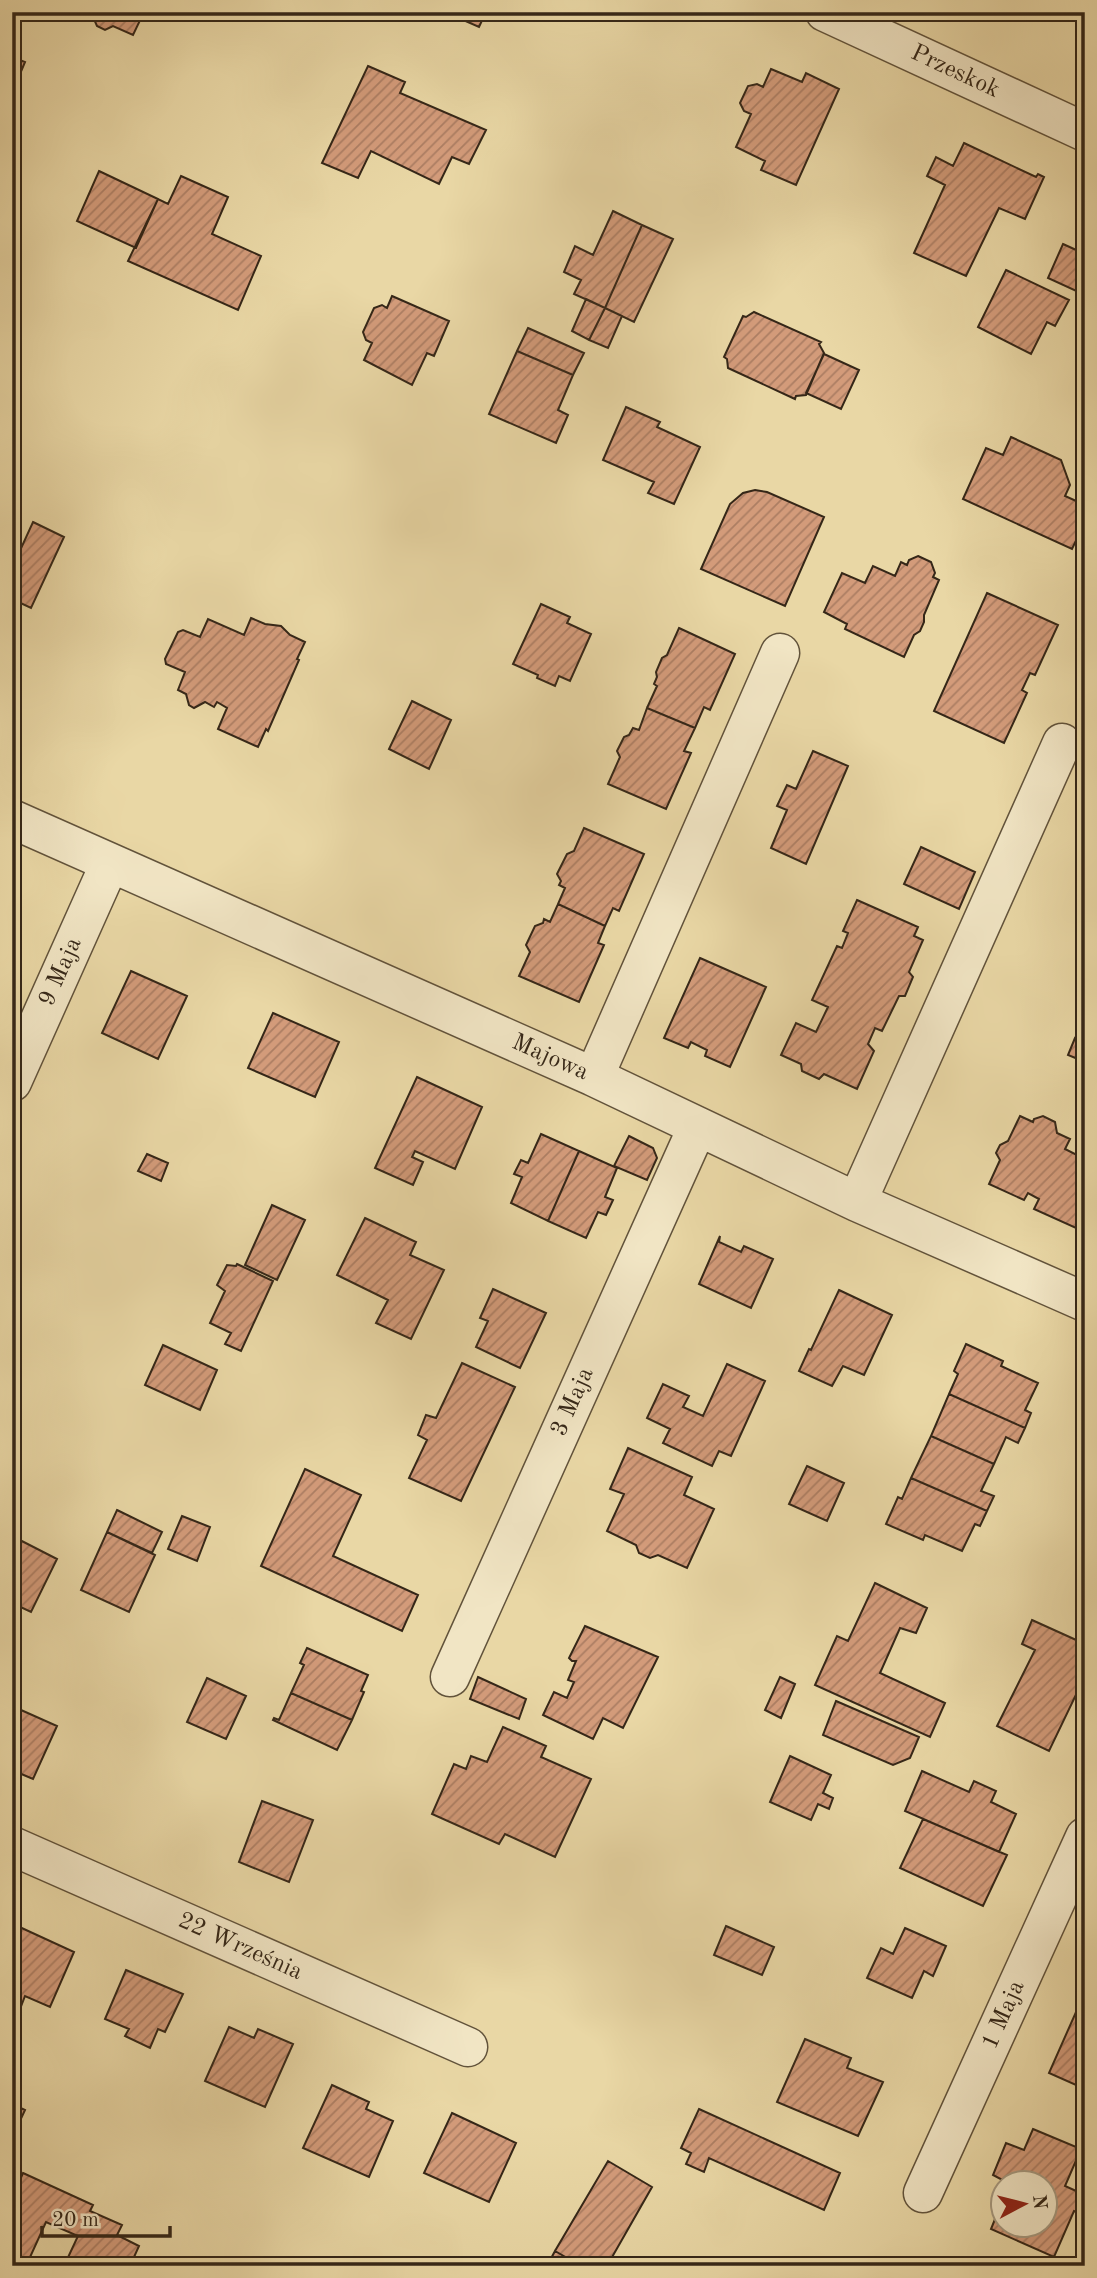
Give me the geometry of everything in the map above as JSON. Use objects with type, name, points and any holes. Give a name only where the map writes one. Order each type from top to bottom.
[{"type":"street","name":"Przeskok","points":[[825,12],[1085,132]]},
{"type":"street","points":[[594,1077],[780,653]]},
{"type":"street","points":[[857,1202],[1062,743]]},
{"type":"street","name":"Majowa","points":[[12,819],[594,1077],[857,1202],[1085,1302]]},
{"type":"street","name":"9 Maja","points":[[12,1082],[110,863]]},
{"type":"street","name":"3 Maja","points":[[450,1676],[697,1128]]},
{"type":"street","name":"1 Maja","points":[[923,2193],[1085,1837]]},
{"type":"street","name":"22 Września","points":[[12,1846],[468,2047]]},
{"type":"building","points":[[95,12],[144,12],[133,35],[113,26],[105,30],[97,26],[93,17]]},
{"type":"building","points":[[445,12],[486,12],[479,27]]},
{"type":"building","points":[[12,57],[25,62],[12,93]]},
{"type":"building","points":[[368,66],[405,82],[400,93],[486,130],[469,164],[452,157],[439,184],[371,151],[358,178],[322,163]]},
{"type":"building","points":[[771,69],[802,82],[806,73],[839,89],[796,185],[761,170],[765,161],[736,147],[751,114],[744,111],[740,103],[748,86],[757,84],[763,87]]},
{"type":"building","points":[[964,143],[1036,177],[1038,174],[1044,177],[1025,219],[999,208],[966,276],[914,253],[945,185],[927,176],[936,157],[953,166]]},
{"type":"building","points":[[99,171],[158,199],[136,248],[77,221]]},
{"type":"building","points":[[181,176],[228,197],[212,234],[261,256],[238,310],[128,261],[158,199],[168,204]]},
{"type":"building","points":[[613,211],[642,225],[605,308],[574,294],[581,280],[564,272],[575,246],[593,255]]},
{"type":"building","points":[[642,225],[673,239],[634,322],[605,308]]},
{"type":"building","points":[[1063,244],[1085,254],[1085,295],[1048,278]]},
{"type":"building","points":[[1006,270],[1069,300],[1055,326],[1047,322],[1031,354],[978,327]]},
{"type":"building","points":[[392,296],[449,321],[434,356],[427,353],[412,385],[364,360],[372,343],[366,340],[363,332],[374,308],[382,305],[387,308]]},
{"type":"building","points":[[586,299],[605,308],[589,340],[572,331]]},
{"type":"building","points":[[605,308],[622,316],[608,348],[589,340]]},
{"type":"building","points":[[754,312],[821,342],[819,344],[824,353],[806,395],[796,396],[795,399],[728,368],[727,359],[724,357],[743,316]]},
{"type":"building","points":[[528,328],[584,353],[573,375],[517,351]]},
{"type":"building","points":[[517,351],[573,375],[558,410],[568,415],[556,443],[489,414]]},
{"type":"building","points":[[824,354],[859,370],[841,409],[806,393]]},
{"type":"building","points":[[626,407],[660,422],[657,427],[700,447],[674,504],[648,493],[654,482],[603,460]]},
{"type":"building","points":[[1011,437],[1061,460],[1070,485],[1065,496],[1085,505],[1085,522],[1072,549],[963,499],[986,448],[1003,455]]},
{"type":"building","points":[[755,490],[767,492],[824,517],[785,606],[701,569],[730,504],[743,493]]},
{"type":"building","points":[[33,522],[64,537],[31,608],[12,599],[12,568]]},
{"type":"building","points":[[918,556],[931,562],[935,573],[933,577],[939,580],[920,631],[914,635],[904,657],[845,629],[847,624],[824,612],[842,573],[865,583],[873,566],[895,576],[901,562],[907,565],[909,560]]},
{"type":"building","points":[[987,593],[1058,625],[1035,675],[1030,673],[1022,690],[1027,693],[1004,743],[934,711]]},
{"type":"building","points":[[541,604],[570,617],[567,623],[591,634],[570,681],[559,676],[555,686],[513,664]]},
{"type":"building","points":[[251,618],[265,624],[281,626],[290,635],[305,642],[268,731],[266,729],[258,747],[218,729],[227,708],[217,702],[214,707],[205,702],[194,708],[189,705],[186,694],[178,690],[185,672],[166,664],[165,659],[178,632],[183,630],[200,637],[208,619],[244,635]]},
{"type":"building","points":[[679,628],[735,654],[710,710],[704,707],[695,728],[647,708],[657,686],[654,684],[656,672]]},
{"type":"building","points":[[412,701],[451,720],[429,769],[389,749]]},
{"type":"building","points":[[647,708],[695,728],[684,751],[691,753],[666,809],[608,784],[620,757],[617,751],[624,737],[629,735],[633,728],[639,730]]},
{"type":"building","points":[[813,751],[848,766],[806,864],[771,848],[787,810],[777,806],[787,785],[796,789]]},
{"type":"building","points":[[584,828],[644,854],[619,911],[613,908],[605,926],[558,904],[565,888],[559,885],[561,881],[557,874],[567,854],[574,851]]},
{"type":"building","points":[[921,847],[975,872],[959,909],[904,884]]},
{"type":"building","points":[[857,900],[918,927],[914,936],[923,940],[909,972],[913,977],[905,996],[899,996],[882,1031],[875,1028],[868,1044],[874,1051],[857,1089],[824,1074],[819,1079],[802,1071],[801,1064],[781,1055],[796,1023],[816,1032],[828,1007],[812,1000],[837,946],[842,948],[848,933],[843,931]]},
{"type":"building","points":[[558,904],[605,926],[598,943],[604,945],[579,1002],[519,976],[530,952],[526,945],[535,926],[543,923],[544,919],[550,922]]},
{"type":"building","points":[[700,958],[766,987],[730,1067],[705,1056],[707,1050],[691,1042],[688,1048],[664,1038]]},
{"type":"building","points":[[131,971],[187,996],[158,1059],[102,1033]]},
{"type":"building","points":[[273,1013],[339,1042],[315,1097],[248,1068]]},
{"type":"building","points":[[1075,1038],[1083,1042],[1085,1038],[1085,1062],[1068,1055]]},
{"type":"building","points":[[417,1077],[482,1107],[455,1169],[415,1151],[412,1157],[423,1162],[413,1185],[375,1168]]},
{"type":"building","points":[[1020,1116],[1033,1122],[1043,1116],[1055,1122],[1057,1133],[1070,1139],[1065,1149],[1085,1159],[1085,1209],[1076,1228],[1034,1209],[1039,1199],[1028,1193],[1024,1200],[989,1184],[1000,1160],[996,1153],[1000,1145],[1008,1141]]},
{"type":"building","points":[[541,1134],[579,1151],[548,1221],[511,1203],[522,1177],[514,1174],[521,1160],[528,1163]]},
{"type":"building","points":[[629,1136],[653,1148],[657,1158],[647,1180],[614,1166]]},
{"type":"building","points":[[579,1151],[617,1168],[605,1197],[613,1200],[606,1215],[598,1212],[586,1238],[548,1221]]},
{"type":"building","points":[[147,1154],[168,1163],[161,1181],[138,1171]]},
{"type":"building","points":[[272,1205],[305,1220],[277,1280],[245,1265]]},
{"type":"building","points":[[365,1218],[416,1242],[410,1255],[444,1270],[411,1339],[376,1323],[388,1300],[337,1275]]},
{"type":"building","points":[[720,1236],[719,1242],[741,1252],[744,1246],[773,1259],[751,1308],[699,1284]]},
{"type":"building","points":[[237,1264],[273,1281],[241,1351],[225,1344],[231,1333],[210,1323],[225,1291],[217,1285],[227,1265]]},
{"type":"building","points":[[493,1289],[546,1313],[520,1368],[476,1347],[488,1321],[480,1318]]},
{"type":"building","points":[[839,1290],[892,1315],[864,1375],[843,1366],[832,1386],[799,1371]]},
{"type":"building","points":[[966,1344],[1003,1361],[1001,1366],[1038,1383],[1025,1410],[1031,1413],[1025,1428],[949,1394],[958,1374],[954,1371]]},
{"type":"building","points":[[163,1345],[217,1370],[200,1410],[145,1385]]},
{"type":"building","points":[[462,1363],[515,1387],[461,1501],[409,1478],[427,1440],[418,1435],[426,1415],[436,1418]]},
{"type":"building","points":[[727,1364],[765,1381],[731,1456],[719,1451],[712,1466],[663,1443],[670,1429],[647,1418],[663,1384],[689,1396],[683,1407],[703,1416]]},
{"type":"building","points":[[949,1394],[1025,1428],[1018,1443],[1006,1437],[994,1464],[931,1436]]},
{"type":"building","points":[[931,1436],[994,1464],[981,1491],[994,1496],[987,1511],[911,1478]]},
{"type":"building","points":[[628,1448],[692,1477],[684,1495],[714,1509],[687,1568],[658,1555],[650,1558],[639,1553],[636,1545],[607,1531],[624,1494],[610,1489]]},
{"type":"building","points":[[807,1466],[844,1483],[827,1521],[789,1504]]},
{"type":"building","points":[[305,1469],[361,1495],[333,1556],[418,1595],[402,1631],[261,1566]]},
{"type":"building","points":[[911,1478],[987,1511],[980,1526],[975,1524],[962,1551],[925,1535],[923,1540],[886,1524],[898,1497],[902,1499]]},
{"type":"building","points":[[117,1510],[162,1532],[152,1553],[107,1532]]},
{"type":"building","points":[[182,1516],[210,1527],[197,1561],[168,1549]]},
{"type":"building","points":[[107,1532],[155,1555],[129,1612],[81,1590]]},
{"type":"building","points":[[12,1536],[57,1559],[31,1612],[12,1603]]},
{"type":"building","points":[[875,1583],[927,1608],[916,1633],[900,1628],[880,1673],[945,1703],[930,1737],[815,1685],[837,1636],[848,1641]]},
{"type":"building","points":[[1032,1620],[1085,1644],[1085,1676],[1049,1751],[997,1726],[1035,1650],[1022,1644]]},
{"type":"building","points":[[585,1626],[658,1657],[623,1728],[603,1718],[593,1739],[543,1715],[554,1692],[567,1698],[574,1682],[568,1680],[576,1661],[569,1658]]},
{"type":"building","points":[[307,1648],[368,1675],[352,1720],[291,1693],[304,1665],[300,1663]]},
{"type":"building","points":[[478,1677],[526,1699],[519,1719],[470,1699]]},
{"type":"building","points":[[780,1677],[795,1684],[781,1718],[765,1710]]},
{"type":"building","points":[[207,1678],[246,1696],[226,1739],[187,1722]]},
{"type":"building","points":[[291,1693],[352,1720],[337,1750],[273,1720],[279,1720]]},
{"type":"building","points":[[836,1701],[919,1737],[910,1758],[893,1765],[823,1735]]},
{"type":"building","points":[[12,1706],[57,1726],[33,1779],[12,1770]]},
{"type":"building","points":[[503,1727],[546,1746],[541,1757],[591,1779],[555,1857],[505,1834],[499,1844],[432,1814],[454,1764],[466,1769],[471,1756],[487,1762]]},
{"type":"building","points":[[790,1756],[831,1775],[823,1793],[833,1798],[829,1809],[818,1804],[811,1820],[770,1802]]},
{"type":"building","points":[[922,1771],[969,1792],[974,1781],[996,1791],[991,1802],[1016,1814],[999,1852],[905,1811]]},
{"type":"building","points":[[262,1801],[313,1820],[289,1882],[239,1862]]},
{"type":"building","points":[[923,1819],[1007,1855],[983,1906],[900,1868]]},
{"type":"building","points":[[13,1924],[74,1952],[50,2007],[25,1996],[20,2009],[12,2005]]},
{"type":"building","points":[[726,1926],[774,1947],[762,1975],[714,1955]]},
{"type":"building","points":[[905,1928],[946,1946],[933,1976],[924,1971],[912,1998],[867,1978],[881,1948],[893,1954]]},
{"type":"building","points":[[126,1970],[183,1994],[165,2032],[158,2029],[150,2048],[125,2036],[129,2029],[105,2019]]},
{"type":"building","points":[[1076,2012],[1085,2016],[1085,2089],[1049,2073]]},
{"type":"building","points":[[229,2027],[254,2038],[258,2029],[293,2044],[265,2107],[205,2081]]},
{"type":"building","points":[[805,2039],[851,2058],[847,2068],[883,2082],[858,2136],[777,2102]]},
{"type":"building","points":[[332,2085],[369,2102],[366,2109],[393,2121],[369,2177],[303,2148]]},
{"type":"building","points":[[12,2104],[25,2110],[12,2138]]},
{"type":"building","points":[[699,2109],[840,2173],[824,2210],[709,2158],[704,2172],[686,2164],[691,2153],[681,2148]]},
{"type":"building","points":[[452,2113],[516,2143],[489,2202],[424,2173]]},
{"type":"building","points":[[1033,2129],[1081,2149],[1065,2186],[1085,2195],[1085,2215],[1074,2211],[1054,2257],[1016,2240],[1058,2240],[1058,2170],[995,2170],[1006,2143],[1024,2150]]},
{"type":"building","points":[[608,2161],[652,2187],[607,2266],[581,2266],[555,2251]]},
{"type":"building","points":[[23,2173],[93,2205],[90,2211],[122,2225],[117,2235],[139,2246],[130,2266],[64,2266],[78,2236],[46,2222],[26,2266],[12,2261],[12,2198]]},
{"type":"building","points":[[555,2251],[581,2266],[547,2266]]}]
